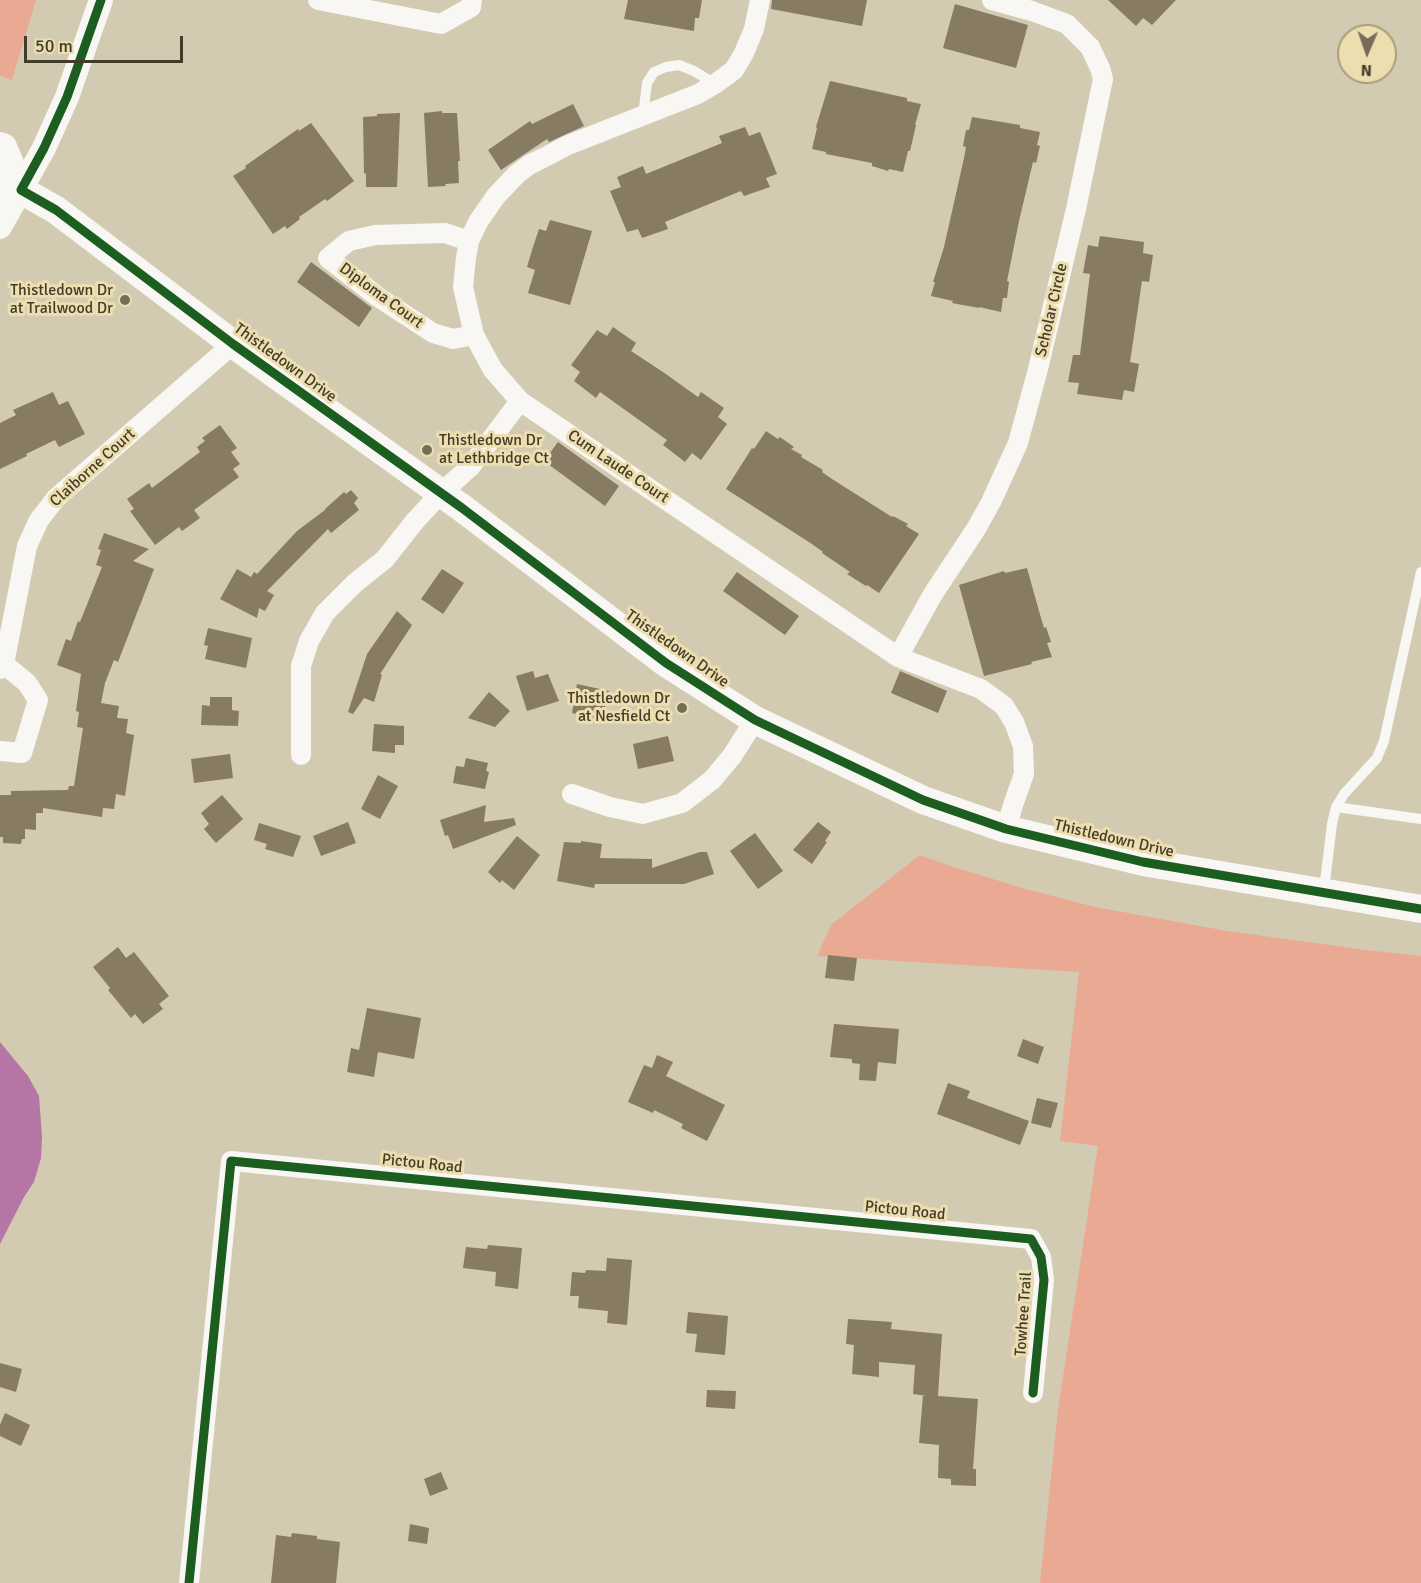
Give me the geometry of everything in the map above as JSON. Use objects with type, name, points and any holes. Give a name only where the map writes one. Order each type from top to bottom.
[{"type":"main road","points":[[0,146],[3,147],[10,189]]},
{"type":"main road","name":"Thistledown Drive","points":[[10,189],[56,210],[233,344],[462,508],[666,663],[755,720],[923,801],[1006,829],[1143,862],[1421,909]]},
{"type":"street","points":[[0,227],[10,189],[44,148],[67,97],[101,0]]},
{"type":"street","points":[[318,0],[441,24],[471,7],[472,0]]},
{"type":"street","name":"Cum Laude Court","points":[[760,0],[754,29],[744,53],[734,70],[715,84],[698,94],[568,145],[529,165],[506,184],[487,207],[469,241],[463,287],[474,335],[493,370],[520,401],[898,657],[981,689],[1004,706],[1014,722],[1023,746],[1024,774],[1006,829]]},
{"type":"street","name":"Scholar Circle","points":[[898,657],[933,594],[976,529],[1018,443],[1041,358],[1073,221],[1103,79],[1090,47],[1067,24],[992,0]]},
{"type":"street","name":"Diploma Court","points":[[469,241],[445,233],[375,235],[349,241],[328,258],[378,297],[433,333],[453,339],[474,335]]},
{"type":"street","name":"Claiborne Court","points":[[0,751],[22,753],[38,700],[27,683],[2,666],[27,546],[39,520],[56,498],[233,344]]},
{"type":"street","points":[[301,755],[301,666],[309,641],[325,613],[355,583],[385,559],[409,527],[471,466],[520,401]]},
{"type":"street","points":[[572,794],[610,807],[643,814],[682,803],[712,780],[732,756],[755,720]]},
{"type":"street","name":"Pictou Road","points":[[189,1583],[231,1161],[1031,1239]]},
{"type":"street","name":"Towhee Trail","points":[[1031,1239],[1041,1257],[1044,1280],[1033,1393]]},
{"type":"lane","points":[[643,116],[647,83],[654,72],[679,65],[715,84]]},
{"type":"lane","points":[[1324,894],[1336,807],[1344,794],[1377,758],[1384,741],[1421,572]]},
{"type":"lane","points":[[1336,807],[1421,819]]},
{"type":"shaded area","points":[[0,0],[36,0],[12,80],[0,76]]},
{"type":"shaded area","points":[[920,855],[1022,888],[1095,907],[1227,931],[1421,956],[1421,1583],[1040,1583],[1058,1410],[1098,1146],[1060,1141],[1079,972],[817,956],[831,925]]},
{"type":"shaded area","points":[[0,1042],[28,1076],[39,1096],[42,1137],[41,1158],[34,1182],[0,1244]]},
{"type":"building","points":[[628,0],[702,0],[699,18],[695,18],[694,31],[624,19]]},
{"type":"building","points":[[772,0],[867,0],[862,26],[771,9]]},
{"type":"building","points":[[1108,0],[1176,0],[1152,25],[1143,18],[1136,26]]},
{"type":"building","points":[[955,4],[1028,25],[1016,68],[943,48]]},
{"type":"building","points":[[830,81],[907,98],[907,101],[921,104],[903,172],[889,169],[888,171],[872,166],[872,163],[812,149]]},
{"type":"building","points":[[573,104],[584,126],[549,142],[547,139],[501,170],[488,150],[530,121],[532,124]]},
{"type":"building","points":[[442,111],[442,113],[457,113],[459,183],[428,187],[424,113]]},
{"type":"building","points":[[400,113],[397,187],[366,187],[363,117]]},
{"type":"building","points":[[972,117],[1020,125],[1020,128],[1040,132],[1037,145],[1040,146],[1036,163],[1033,162],[1019,221],[1007,281],[1009,282],[1007,298],[1003,298],[1001,312],[952,303],[953,301],[931,296],[964,158],[966,147],[963,146],[966,130],[969,130]]},
{"type":"building","points":[[311,123],[354,181],[327,201],[325,199],[299,217],[300,219],[287,229],[285,226],[273,234],[233,176],[298,129],[299,131]]},
{"type":"building","points":[[745,127],[749,136],[760,132],[777,174],[766,178],[770,187],[744,196],[741,191],[665,222],[668,229],[642,238],[638,229],[627,232],[610,191],[621,187],[617,177],[643,166],[646,174],[722,143],[719,136]]},
{"type":"building","points":[[550,220],[592,231],[570,305],[528,293],[535,270],[527,267],[533,247],[539,229],[546,231]]},
{"type":"building","points":[[1100,236],[1144,242],[1143,253],[1153,255],[1149,282],[1142,281],[1130,362],[1139,364],[1134,392],[1124,390],[1122,400],[1077,394],[1079,383],[1068,382],[1073,355],[1080,355],[1090,274],[1083,273],[1088,245],[1098,247]]},
{"type":"building","points":[[311,262],[372,308],[359,327],[297,282]]},
{"type":"building","points":[[613,327],[636,343],[631,351],[698,397],[701,392],[724,408],[718,417],[727,424],[701,460],[692,453],[685,462],[663,445],[667,440],[600,392],[596,398],[574,381],[580,372],[571,365],[597,330],[607,336]]},
{"type":"building","points":[[53,392],[59,405],[68,401],[85,434],[59,447],[55,440],[0,469],[0,423],[16,415],[13,410]]},
{"type":"building","points":[[220,425],[237,448],[231,452],[240,464],[233,469],[239,477],[194,510],[200,518],[182,531],[179,527],[155,545],[130,511],[134,509],[127,499],[149,483],[152,488],[200,452],[197,447],[205,441],[202,438]]},
{"type":"building","points":[[766,431],[794,447],[791,449],[823,470],[822,472],[832,479],[892,517],[908,524],[906,526],[919,534],[879,593],[847,574],[850,572],[812,544],[726,489],[752,448],[754,449]]},
{"type":"building","points":[[558,442],[619,486],[605,506],[544,461]]},
{"type":"building","points":[[351,490],[358,498],[354,503],[359,510],[331,533],[328,529],[267,591],[274,595],[265,611],[259,608],[257,618],[220,599],[237,569],[251,577],[254,572],[257,574],[297,531],[344,492],[346,494]]},
{"type":"building","points":[[104,533],[149,549],[133,561],[154,569],[118,662],[114,660],[105,683],[101,703],[119,706],[117,718],[128,719],[126,733],[134,735],[125,796],[116,794],[114,809],[103,808],[102,817],[43,808],[43,813],[36,813],[36,830],[25,829],[25,839],[22,839],[21,844],[3,843],[3,837],[0,837],[0,795],[11,795],[11,791],[68,790],[69,786],[74,786],[83,728],[77,727],[79,712],[76,711],[81,674],[57,665],[66,639],[71,641],[78,621],[80,622],[102,567],[96,565],[101,550],[98,549]]},
{"type":"building","points":[[1027,568],[1044,628],[1046,627],[1051,642],[1047,643],[1052,657],[984,676],[959,585],[1004,571],[1005,573]]},
{"type":"building","points":[[442,569],[464,583],[443,614],[421,599]]},
{"type":"building","points":[[737,572],[799,616],[785,635],[723,591]]},
{"type":"building","points":[[397,611],[412,625],[380,674],[382,675],[374,702],[364,698],[353,714],[348,712],[367,654]]},
{"type":"building","points":[[208,628],[252,638],[246,668],[205,659],[208,646],[204,645]]},
{"type":"building","points":[[533,671],[535,678],[548,674],[559,701],[527,711],[516,676]]},
{"type":"building","points":[[900,671],[947,691],[938,713],[891,693]]},
{"type":"building","points":[[577,684],[609,691],[602,720],[572,713]]},
{"type":"building","points":[[489,692],[510,711],[495,727],[468,718]]},
{"type":"building","points":[[210,697],[232,697],[232,710],[239,711],[238,726],[201,725],[202,705],[210,706]]},
{"type":"building","points":[[374,724],[404,726],[404,745],[395,745],[395,753],[372,751]]},
{"type":"building","points":[[668,736],[674,761],[638,769],[633,744]]},
{"type":"building","points":[[230,754],[233,778],[194,783],[191,759]]},
{"type":"building","points":[[466,758],[488,763],[486,771],[489,772],[485,789],[453,783],[456,766],[464,767]]},
{"type":"building","points":[[378,775],[398,786],[380,819],[361,809]]},
{"type":"building","points":[[222,795],[243,819],[216,843],[204,829],[209,824],[201,813]]},
{"type":"building","points":[[486,805],[484,822],[514,818],[516,825],[453,849],[448,835],[445,836],[440,820]]},
{"type":"building","points":[[348,822],[356,843],[321,856],[313,836]]},
{"type":"building","points":[[818,822],[831,832],[812,864],[793,850]]},
{"type":"building","points":[[259,823],[301,836],[293,857],[265,849],[267,844],[254,840]]},
{"type":"building","points":[[755,833],[783,871],[758,889],[730,851]]},
{"type":"building","points":[[517,836],[540,855],[514,890],[502,880],[500,883],[488,872]]},
{"type":"building","points":[[581,841],[602,844],[600,858],[652,859],[652,868],[700,852],[707,852],[714,874],[684,884],[595,884],[594,888],[557,881],[564,842],[581,843]]},
{"type":"building","points":[[118,947],[126,958],[134,952],[169,996],[159,1004],[163,1009],[143,1024],[135,1014],[131,1018],[93,967]]},
{"type":"building","points":[[828,955],[857,958],[854,981],[825,978]]},
{"type":"building","points":[[367,1008],[421,1018],[414,1059],[378,1052],[374,1077],[347,1072],[351,1048],[359,1050]]},
{"type":"building","points":[[834,1024],[899,1029],[896,1064],[878,1062],[876,1081],[859,1080],[860,1064],[852,1063],[852,1059],[830,1057]]},
{"type":"building","points":[[1023,1039],[1044,1047],[1038,1064],[1017,1056]]},
{"type":"building","points":[[657,1055],[673,1062],[666,1076],[725,1105],[707,1141],[681,1128],[683,1124],[654,1110],[653,1113],[628,1102],[644,1065],[652,1068]]},
{"type":"building","points":[[948,1083],[970,1091],[967,1098],[1029,1121],[1020,1145],[937,1114]]},
{"type":"building","points":[[1037,1098],[1058,1103],[1051,1128],[1031,1123]]},
{"type":"building","points":[[488,1245],[522,1248],[518,1289],[495,1286],[496,1272],[463,1268],[466,1247],[487,1249]]},
{"type":"building","points":[[607,1258],[632,1260],[627,1325],[607,1323],[608,1311],[578,1308],[579,1296],[570,1296],[572,1272],[606,1271]]},
{"type":"building","points":[[688,1312],[728,1316],[725,1355],[695,1352],[697,1334],[686,1333]]},
{"type":"building","points":[[848,1319],[892,1322],[891,1329],[942,1334],[938,1396],[978,1399],[973,1469],[976,1469],[976,1486],[951,1485],[951,1479],[938,1478],[939,1445],[919,1443],[923,1395],[913,1394],[915,1365],[879,1362],[879,1377],[852,1374],[854,1345],[846,1344]]},
{"type":"building","points":[[0,1363],[22,1369],[16,1392],[0,1387]]},
{"type":"building","points":[[707,1390],[736,1391],[735,1409],[706,1407]]},
{"type":"building","points":[[5,1413],[30,1425],[21,1446],[0,1436],[0,1425]]},
{"type":"building","points":[[441,1472],[448,1489],[430,1496],[424,1479]]},
{"type":"building","points":[[410,1524],[429,1528],[427,1544],[408,1541]]},
{"type":"building","points":[[292,1533],[340,1542],[336,1583],[271,1583],[276,1535],[291,1537]]},
{"type":"cycle path","points":[[101,0],[67,97],[44,148],[21,190],[56,210],[233,344],[462,508],[666,663],[755,720],[923,800],[1006,829],[1143,862],[1421,909]]},
{"type":"cycle path","points":[[189,1583],[231,1161],[1031,1239],[1041,1257],[1044,1280],[1033,1393]]},
{"type":"place","name":"Thistledown Dr at Trailwood Dr","points":[[125,300]]},
{"type":"place","name":"Thistledown Dr at Lethbridge Ct","points":[[427,450]]},
{"type":"place","name":"Thistledown Dr at Nesfield Ct","points":[[682,708]]}]
